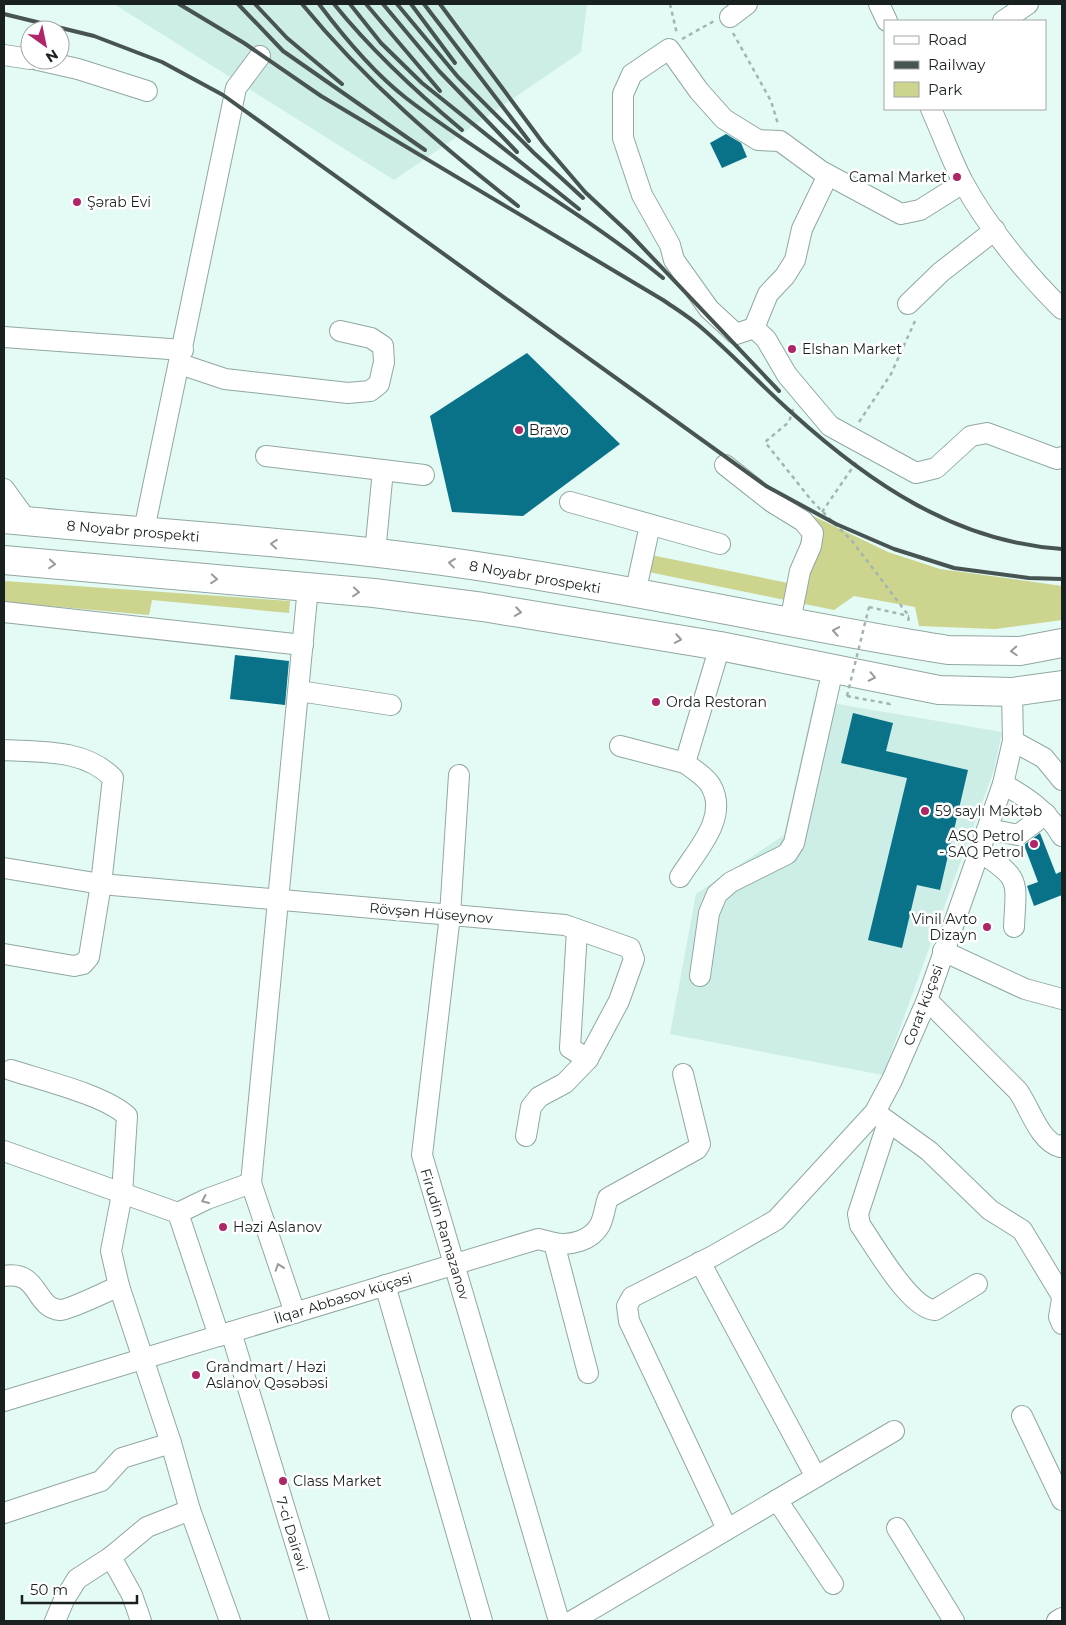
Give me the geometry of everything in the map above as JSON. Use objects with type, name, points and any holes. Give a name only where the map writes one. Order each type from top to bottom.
[{"type":"highway","name":"8 Noyabr prospekti","points":[[16,521],[144,530],[375,553],[491,568],[906,644],[948,650],[1020,651],[1062,643]]},
{"type":"highway","points":[[308,587],[312,547]]},
{"type":"highway","points":[[4,560],[308,587],[483,606],[720,646],[938,690],[978,693],[1012,692],[1062,685]]},
{"type":"street","points":[[730,17],[746,4]]},
{"type":"street","points":[[879,4],[887,20]]},
{"type":"street","points":[[1004,20],[1028,4]]},
{"type":"street","points":[[828,175],[802,229],[795,260],[785,276],[768,294],[754,328],[736,334],[709,309],[674,260],[670,245],[642,195],[623,138],[623,94],[632,74],[669,49],[699,91],[724,119],[758,140],[780,140],[828,175],[901,214],[920,210],[964,183]]},
{"type":"street","points":[[4,55],[20,57]]},
{"type":"street","points":[[144,530],[236,88],[260,56]]},
{"type":"street","points":[[70,67],[147,91]]},
{"type":"street","points":[[930,110],[964,183],[994,230],[1062,309]]},
{"type":"street","points":[[908,304],[947,267],[994,230]]},
{"type":"street","points":[[754,328],[766,338],[786,375],[830,426],[916,473],[936,468],[971,436],[987,433],[1057,459],[1062,457]]},
{"type":"street","points":[[4,337],[181,357],[225,379],[348,393],[370,391],[379,384],[384,362],[383,346],[371,338],[340,331]]},
{"type":"street","points":[[266,456],[424,475]]},
{"type":"street","points":[[725,466],[772,502],[803,521],[812,533],[811,546],[800,571],[790,622]]},
{"type":"street","points":[[375,553],[384,470]]},
{"type":"street","points":[[4,489],[16,521]]},
{"type":"street","points":[[570,502],[720,544]]},
{"type":"street","points":[[635,594],[650,524]]},
{"type":"street","points":[[295,1313],[251,1183],[308,587]]},
{"type":"street","points":[[4,612],[303,645]]},
{"type":"street","points":[[685,763],[720,646]]},
{"type":"street","points":[[700,976],[709,912],[717,894],[731,882],[787,854],[794,843],[833,669]]},
{"type":"street","points":[[299,691],[391,705]]},
{"type":"street","name":"Corat küçəsi","points":[[727,1529],[629,1321],[627,1306],[632,1296],[700,1262],[776,1220],[845,1146],[882,1117],[892,1080],[927,1000],[1003,784],[1013,741],[1012,692]]},
{"type":"street","points":[[1013,741],[1044,758],[1062,780]]},
{"type":"street","points":[[620,746],[685,763],[711,786],[718,809],[713,825],[680,877]]},
{"type":"street","points":[[4,750],[68,753],[103,768],[113,778],[101,884],[89,957],[83,964],[74,966],[4,954]]},
{"type":"street","name":"Firudin Ramazanov","points":[[459,775],[450,915],[422,1155],[559,1621]]},
{"type":"street","points":[[1003,784],[1033,801],[1046,814],[1062,836]]},
{"type":"street","points":[[988,828],[1018,835],[1046,814]]},
{"type":"street","points":[[980,852],[1006,868],[1016,883],[1014,927]]},
{"type":"street","name":"Rövşən Hüseynov","points":[[4,868],[101,884],[565,925],[630,948],[634,959],[619,1001],[588,1059],[565,1083],[539,1097],[531,1107],[526,1136]]},
{"type":"street","points":[[577,930],[570,1048],[588,1059]]},
{"type":"street","points":[[943,951],[1025,989],[1062,999]]},
{"type":"street","points":[[927,1000],[1018,1091],[1029,1107],[1039,1129],[1051,1144],[1060,1147],[1062,1145]]},
{"type":"street","points":[[11,1070],[90,1097],[121,1110],[127,1116],[122,1194],[111,1251],[119,1286],[171,1443],[190,1510],[230,1621]]},
{"type":"street","name":"İlqar Abbasov küçəsi","points":[[4,1400],[538,1239],[563,1244],[580,1242],[593,1234],[600,1224],[608,1198],[698,1149],[700,1144],[683,1074]]},
{"type":"street","points":[[976,1284],[935,1310],[928,1310],[910,1296],[860,1225],[858,1214],[882,1117],[929,1151],[990,1210],[1022,1230],[1062,1297],[1059,1317],[1062,1324]]},
{"type":"street","points":[[4,1151],[178,1213],[207,1199],[251,1183]]},
{"type":"street","name":"7-ci Dairəvi","points":[[178,1213],[225,1334],[319,1621]]},
{"type":"street","points":[[554,1243],[588,1373]]},
{"type":"street","points":[[700,1262],[816,1477]]},
{"type":"street","points":[[4,1276],[15,1274],[24,1276],[50,1306],[62,1310],[119,1286]]},
{"type":"street","points":[[386,1285],[482,1621]]},
{"type":"street","points":[[1022,1416],[1062,1500]]},
{"type":"street","points":[[572,1621],[894,1431]]},
{"type":"street","points":[[4,1513],[102,1480],[122,1458],[171,1443]]},
{"type":"street","points":[[777,1500],[833,1584]]},
{"type":"street","points":[[56,1621],[64,1600],[77,1579],[111,1557],[147,1527],[190,1510]]},
{"type":"street","points":[[897,1528],[954,1621]]},
{"type":"street","points":[[111,1557],[132,1595],[141,1621]]},
{"type":"street","points":[[1057,1621],[1062,1618]]},
{"type":"path","points":[[670,4],[678,41],[725,14],[730,17],[731,26],[740,48],[771,101],[780,140]]},
{"type":"path","points":[[822,512],[848,476],[865,446],[857,426],[891,374],[918,314],[908,304]]},
{"type":"path","points":[[804,396],[794,406],[789,422],[765,442],[822,512],[852,542],[909,616],[906,644]]},
{"type":"path","points":[[890,704],[847,696],[869,607],[909,616]]},
{"type":"shaded area","points":[[114,4],[587,4],[581,52],[394,180]]},
{"type":"shaded area","points":[[814,700],[1002,732],[994,770],[883,1075],[670,1034],[696,894],[784,835]]},
{"type":"green space","points":[[809,514],[888,552],[940,569],[1062,586],[1062,620],[995,629],[919,626],[915,607],[854,596],[834,610],[644,571],[646,554],[788,583]]},
{"type":"green space","points":[[4,581],[290,601],[289,613],[152,600],[149,615],[4,602]]},
{"type":"building","points":[[726,134],[741,143],[747,157],[722,168],[710,143]]},
{"type":"building","name":"Bravo","points":[[527,353],[620,444],[523,516],[452,512],[430,416]]},
{"type":"building","points":[[235,655],[289,661],[285,705],[230,699]]},
{"type":"building","points":[[853,713],[893,723],[886,751],[968,770],[940,890],[917,885],[902,948],[868,940],[907,778],[841,763]]},
{"type":"building","points":[[1040,833],[1056,874],[1062,871],[1062,895],[1034,906],[1027,886],[1038,882],[1024,845]]},
{"type":"railway","points":[[179,4],[244,43],[321,96],[663,300],[714,339],[820,438],[882,484],[915,504],[950,521],[985,534],[1023,544],[1062,549]]},
{"type":"railway","points":[[238,4],[283,51],[425,150]]},
{"type":"railway","points":[[255,4],[287,38],[342,84]]},
{"type":"railway","points":[[302,4],[377,86],[460,160],[518,206]]},
{"type":"railway","points":[[319,4],[359,54],[406,98],[470,144],[568,208],[663,278]]},
{"type":"railway","points":[[334,4],[363,38],[395,70],[462,130]]},
{"type":"railway","points":[[350,4],[381,43],[422,83],[579,209]]},
{"type":"railway","points":[[366,4],[440,91]]},
{"type":"railway","points":[[383,4],[439,71],[517,152]]},
{"type":"railway","points":[[397,4],[458,77],[534,153],[583,198]]},
{"type":"railway","points":[[411,4],[455,63]]},
{"type":"railway","points":[[424,4],[529,141]]},
{"type":"railway","points":[[440,4],[543,143],[585,192],[629,233],[779,391]]},
{"type":"railway","points":[[4,14],[94,36],[162,62],[223,95],[766,486],[836,524],[894,549],[954,568],[1029,578],[1062,579]]},
{"type":"place","name":"Camal Market","points":[[957,177]]},
{"type":"place","name":"Şərab Evi","points":[[77,202]]},
{"type":"place","name":"Elshan Market","points":[[792,349]]},
{"type":"place","name":"Bravo","points":[[519,430]]},
{"type":"place","name":"Orda Restoran","points":[[656,702]]},
{"type":"place","name":"59 saylı Məktəb","points":[[925,811]]},
{"type":"place","name":"ASQ Petrol - SAQ Petrol","points":[[1034,844]]},
{"type":"place","name":"Vinil Avto Dizayn","points":[[987,927]]},
{"type":"place","name":"Həzi Aslanov","points":[[223,1227]]},
{"type":"place","name":"Grandmart / Həzi Aslanov Qəsəbəsi","points":[[196,1375]]},
{"type":"place","name":"Class Market","points":[[283,1481]]}]
